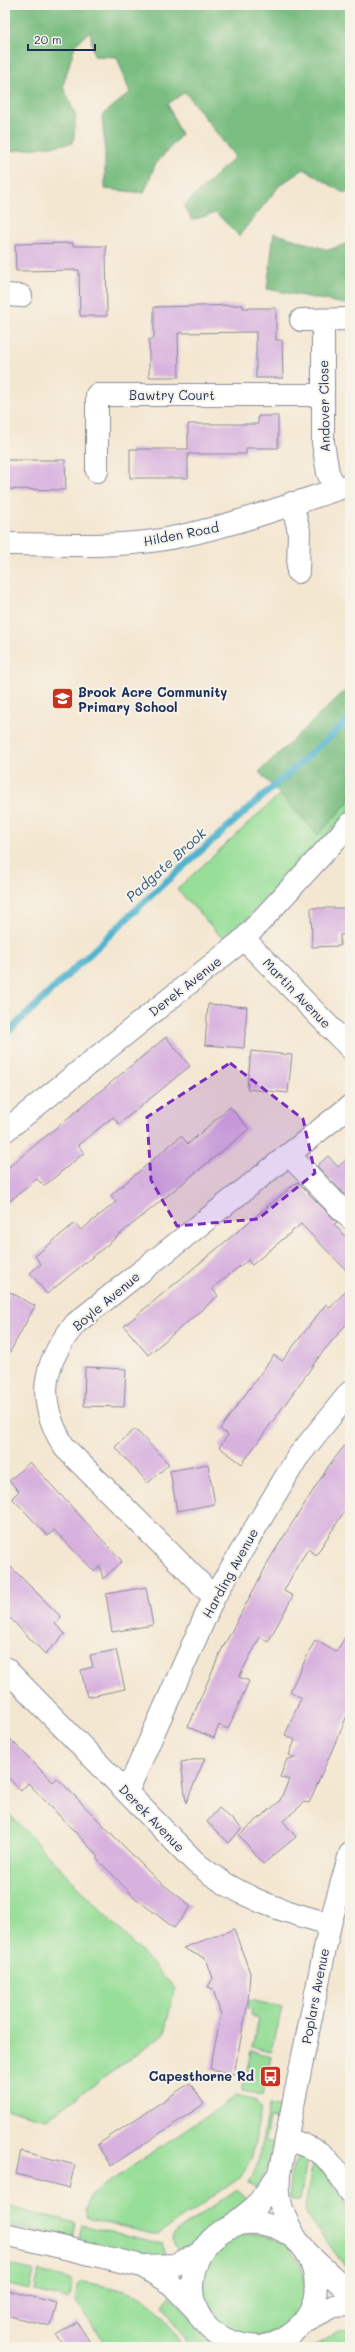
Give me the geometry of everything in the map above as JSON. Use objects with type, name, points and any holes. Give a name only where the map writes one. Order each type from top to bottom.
[{"type":"street","points":[[301,320],[350,319]]},
{"type":"street","name":"Andover Close","points":[[323,320],[322,395],[324,454],[328,473],[343,487]]},
{"type":"street","name":"Bawtry Court","points":[[97,471],[97,395],[322,395]]},
{"type":"street","name":"Hilden Road","points":[[5,544],[128,544],[159,540],[215,528],[343,487]]},
{"type":"street","points":[[292,503],[299,531],[298,572]]},
{"type":"street","name":"Derek Avenue","points":[[5,1131],[244,939],[350,824]]},
{"type":"street","name":"Martin Avenue","points":[[244,939],[350,1048]]},
{"type":"street","name":"Boyle Avenue","points":[[214,1596],[65,1448],[54,1430],[47,1410],[46,1391],[48,1370],[54,1353],[64,1337],[76,1323],[350,1106]]},
{"type":"street","points":[[289,1155],[350,1218]]},
{"type":"street","name":"Harding Avenue","points":[[127,1792],[214,1596],[297,1458],[350,1392]]},
{"type":"street","name":"Derek Avenue","points":[[5,1668],[196,1863],[214,1878],[259,1903],[330,1924]]},
{"type":"street","name":"Poplars Avenue","points":[[304,2249],[279,2206],[277,2194],[279,2174],[330,1924],[350,1854]]},
{"type":"street","points":[[286,2139],[320,2151],[326,2157],[350,2192]]},
{"type":"street","name":"Poplars Avenue","points":[[228,2228],[256,2206],[279,2174]]},
{"type":"street","points":[[196,2310],[191,2291],[192,2272],[200,2254],[212,2239],[228,2228],[246,2223],[266,2224],[284,2230],[350,2293]]},
{"type":"street","points":[[5,2234],[142,2266],[174,2265],[200,2254]]},
{"type":"street","points":[[142,2266],[171,2284],[196,2310],[207,2326],[224,2343],[241,2346],[269,2346],[294,2333],[305,2321],[312,2306],[316,2289],[315,2272],[304,2249]]},
{"type":"street","points":[[305,2321],[334,2306],[350,2305]]},
{"type":"highlighted area","points":[[230,1063],[303,1119],[315,1173],[258,1219],[177,1226],[151,1180],[147,1117]]},
{"type":"green space","points":[[5,5],[350,5],[350,193],[342,192],[304,169],[280,185],[239,236],[216,213],[192,220],[184,206],[235,157],[185,92],[168,104],[181,135],[155,165],[144,193],[105,189],[105,152],[102,115],[130,93],[117,57],[94,56],[90,31],[75,45],[63,86],[76,117],[73,143],[5,152]]},
{"type":"green space","points":[[274,233],[328,250],[350,243],[350,305],[267,289]]},
{"type":"green space","points":[[350,686],[350,800],[318,835],[259,772]]},
{"type":"green space","points":[[350,730],[350,810],[226,942],[177,889]]},
{"type":"green space","points":[[5,1810],[175,1988],[164,2034],[47,2119],[5,2109]]},
{"type":"green space","points":[[249,2000],[282,2007],[272,2051],[252,2047],[259,2018],[251,2016],[252,2010],[247,2009]]},
{"type":"green space","points":[[251,2051],[271,2056],[263,2095],[242,2091]]},
{"type":"green space","points":[[236,2096],[257,2101],[261,2108],[252,2157],[241,2177],[159,2234],[152,2234],[88,2218],[85,2211],[90,2195]]},
{"type":"green space","points":[[269,2105],[280,2107],[277,2120],[269,2119],[265,2141],[274,2143],[269,2164],[257,2189],[249,2183],[257,2166]]},
{"type":"green space","points":[[308,2153],[300,2201],[290,2199],[289,2189],[293,2166],[298,2157]]},
{"type":"green space","points":[[313,2161],[318,2163],[350,2209],[350,2273],[306,2214],[305,2207]]},
{"type":"green space","points":[[237,2189],[248,2199],[193,2244],[178,2252],[172,2239],[173,2235]]},
{"type":"green space","points":[[5,2206],[76,2223],[73,2240],[5,2224]]},
{"type":"green space","points":[[82,2225],[163,2244],[166,2256],[146,2257],[78,2242]]},
{"type":"green space","points":[[254,2234],[274,2238],[282,2242],[290,2249],[297,2257],[301,2265],[305,2285],[301,2305],[297,2313],[290,2321],[282,2328],[274,2332],[254,2336],[234,2332],[226,2328],[218,2321],[211,2313],[207,2305],[203,2285],[207,2265],[211,2257],[218,2249],[226,2242],[234,2238]]},
{"type":"green space","points":[[8,2264],[34,2271],[30,2290],[5,2284]]},
{"type":"green space","points":[[39,2271],[70,2280],[72,2285],[68,2299],[35,2291]]},
{"type":"green space","points":[[82,2282],[139,2296],[156,2308],[183,2347],[107,2347],[75,2300],[78,2285]]},
{"type":"green space","points":[[171,2295],[215,2347],[190,2347],[163,2305]]},
{"type":"green space","points":[[350,2328],[350,2347],[313,2347],[340,2330]]},
{"type":"building","points":[[73,243],[73,246],[106,246],[107,316],[80,316],[79,270],[16,271],[15,244]]},
{"type":"building","points":[[243,305],[243,308],[276,308],[276,340],[282,340],[283,378],[256,378],[256,332],[178,333],[179,377],[149,377],[149,339],[154,339],[154,307]]},
{"type":"building","points":[[258,416],[278,416],[278,448],[246,448],[246,454],[188,454],[188,478],[130,478],[130,449],[188,449],[188,424],[258,424]]},
{"type":"building","points":[[5,460],[65,460],[66,490],[5,489]]},
{"type":"building","points":[[311,908],[350,908],[350,934],[340,935],[340,946],[312,947]]},
{"type":"building","points":[[208,1004],[247,1007],[244,1048],[205,1045]]},
{"type":"building","points":[[166,1037],[190,1066],[119,1124],[113,1117],[78,1145],[84,1153],[44,1186],[37,1179],[5,1205],[5,1170]]},
{"type":"building","points":[[251,1051],[292,1055],[288,1093],[247,1089]]},
{"type":"building","points":[[230,1107],[249,1129],[47,1294],[30,1273],[41,1264],[35,1256],[75,1223],[81,1230],[116,1202],[111,1195],[181,1136],[188,1144]]},
{"type":"building","points":[[328,1156],[338,1167],[350,1156],[350,1200],[317,1166]]},
{"type":"building","points":[[297,1182],[337,1222],[334,1224],[350,1241],[350,1274],[301,1224],[252,1265],[248,1260],[212,1288],[218,1296],[148,1355],[124,1326]]},
{"type":"building","points":[[350,1286],[350,1320],[321,1354],[242,1464],[219,1447],[228,1435],[220,1429],[274,1355],[282,1361],[326,1304],[330,1308]]},
{"type":"building","points":[[10,1292],[35,1306],[5,1361],[5,1303]]},
{"type":"building","points":[[85,1367],[126,1369],[124,1407],[84,1406]]},
{"type":"building","points":[[135,1429],[169,1464],[148,1483],[115,1447]]},
{"type":"building","points":[[350,1439],[350,1503],[316,1555],[308,1549],[296,1568],[284,1591],[293,1596],[268,1642],[260,1637],[239,1677],[249,1681],[228,1729],[219,1725],[214,1738],[188,1727],[220,1653],[272,1555],[330,1464]]},
{"type":"building","points":[[30,1462],[122,1561],[103,1579],[100,1566],[94,1571],[54,1530],[48,1536],[12,1498],[19,1491],[9,1481]]},
{"type":"building","points":[[208,1464],[215,1504],[177,1511],[170,1471]]},
{"type":"building","points":[[5,1561],[61,1617],[55,1624],[65,1634],[45,1654],[5,1613]]},
{"type":"building","points":[[146,1587],[153,1625],[112,1632],[106,1594]]},
{"type":"building","points":[[350,1629],[350,1709],[309,1803],[305,1802],[283,1821],[296,1837],[263,1864],[239,1835],[279,1802],[289,1780],[280,1777],[287,1759],[295,1758],[289,1755],[295,1740],[285,1735],[301,1698],[290,1691],[315,1640],[336,1652]]},
{"type":"building","points":[[116,1650],[125,1689],[87,1697],[81,1670],[93,1667],[90,1655]]},
{"type":"building","points":[[5,1734],[53,1782],[57,1778],[156,1879],[191,1906],[174,1928],[134,1897],[97,1859],[99,1857],[28,1783],[21,1791],[5,1774]]},
{"type":"building","points":[[205,1758],[186,1803],[181,1762]]},
{"type":"building","points":[[219,1808],[242,1828],[229,1843],[207,1822]]},
{"type":"building","points":[[234,1929],[250,1973],[248,2002],[234,2074],[210,2069],[221,2015],[213,1989],[208,1987],[213,1978],[206,1959],[183,1948]]},
{"type":"building","points":[[190,2083],[204,2104],[111,2166],[97,2145]]},
{"type":"building","points":[[21,2151],[75,2165],[69,2188],[16,2174]]},
{"type":"building","points":[[5,2290],[57,2303],[51,2326],[5,2315]]},
{"type":"building","points":[[77,2322],[93,2347],[64,2347],[56,2335]]},
{"type":"waterway","name":"Padgate Brook","points":[[5,1035],[160,887],[350,719]]},
{"type":"place","name":"Brook Acre Community Primary School","points":[[63,699]]},
{"type":"place","name":"Capesthorne Rd","points":[[270,2076]]}]
